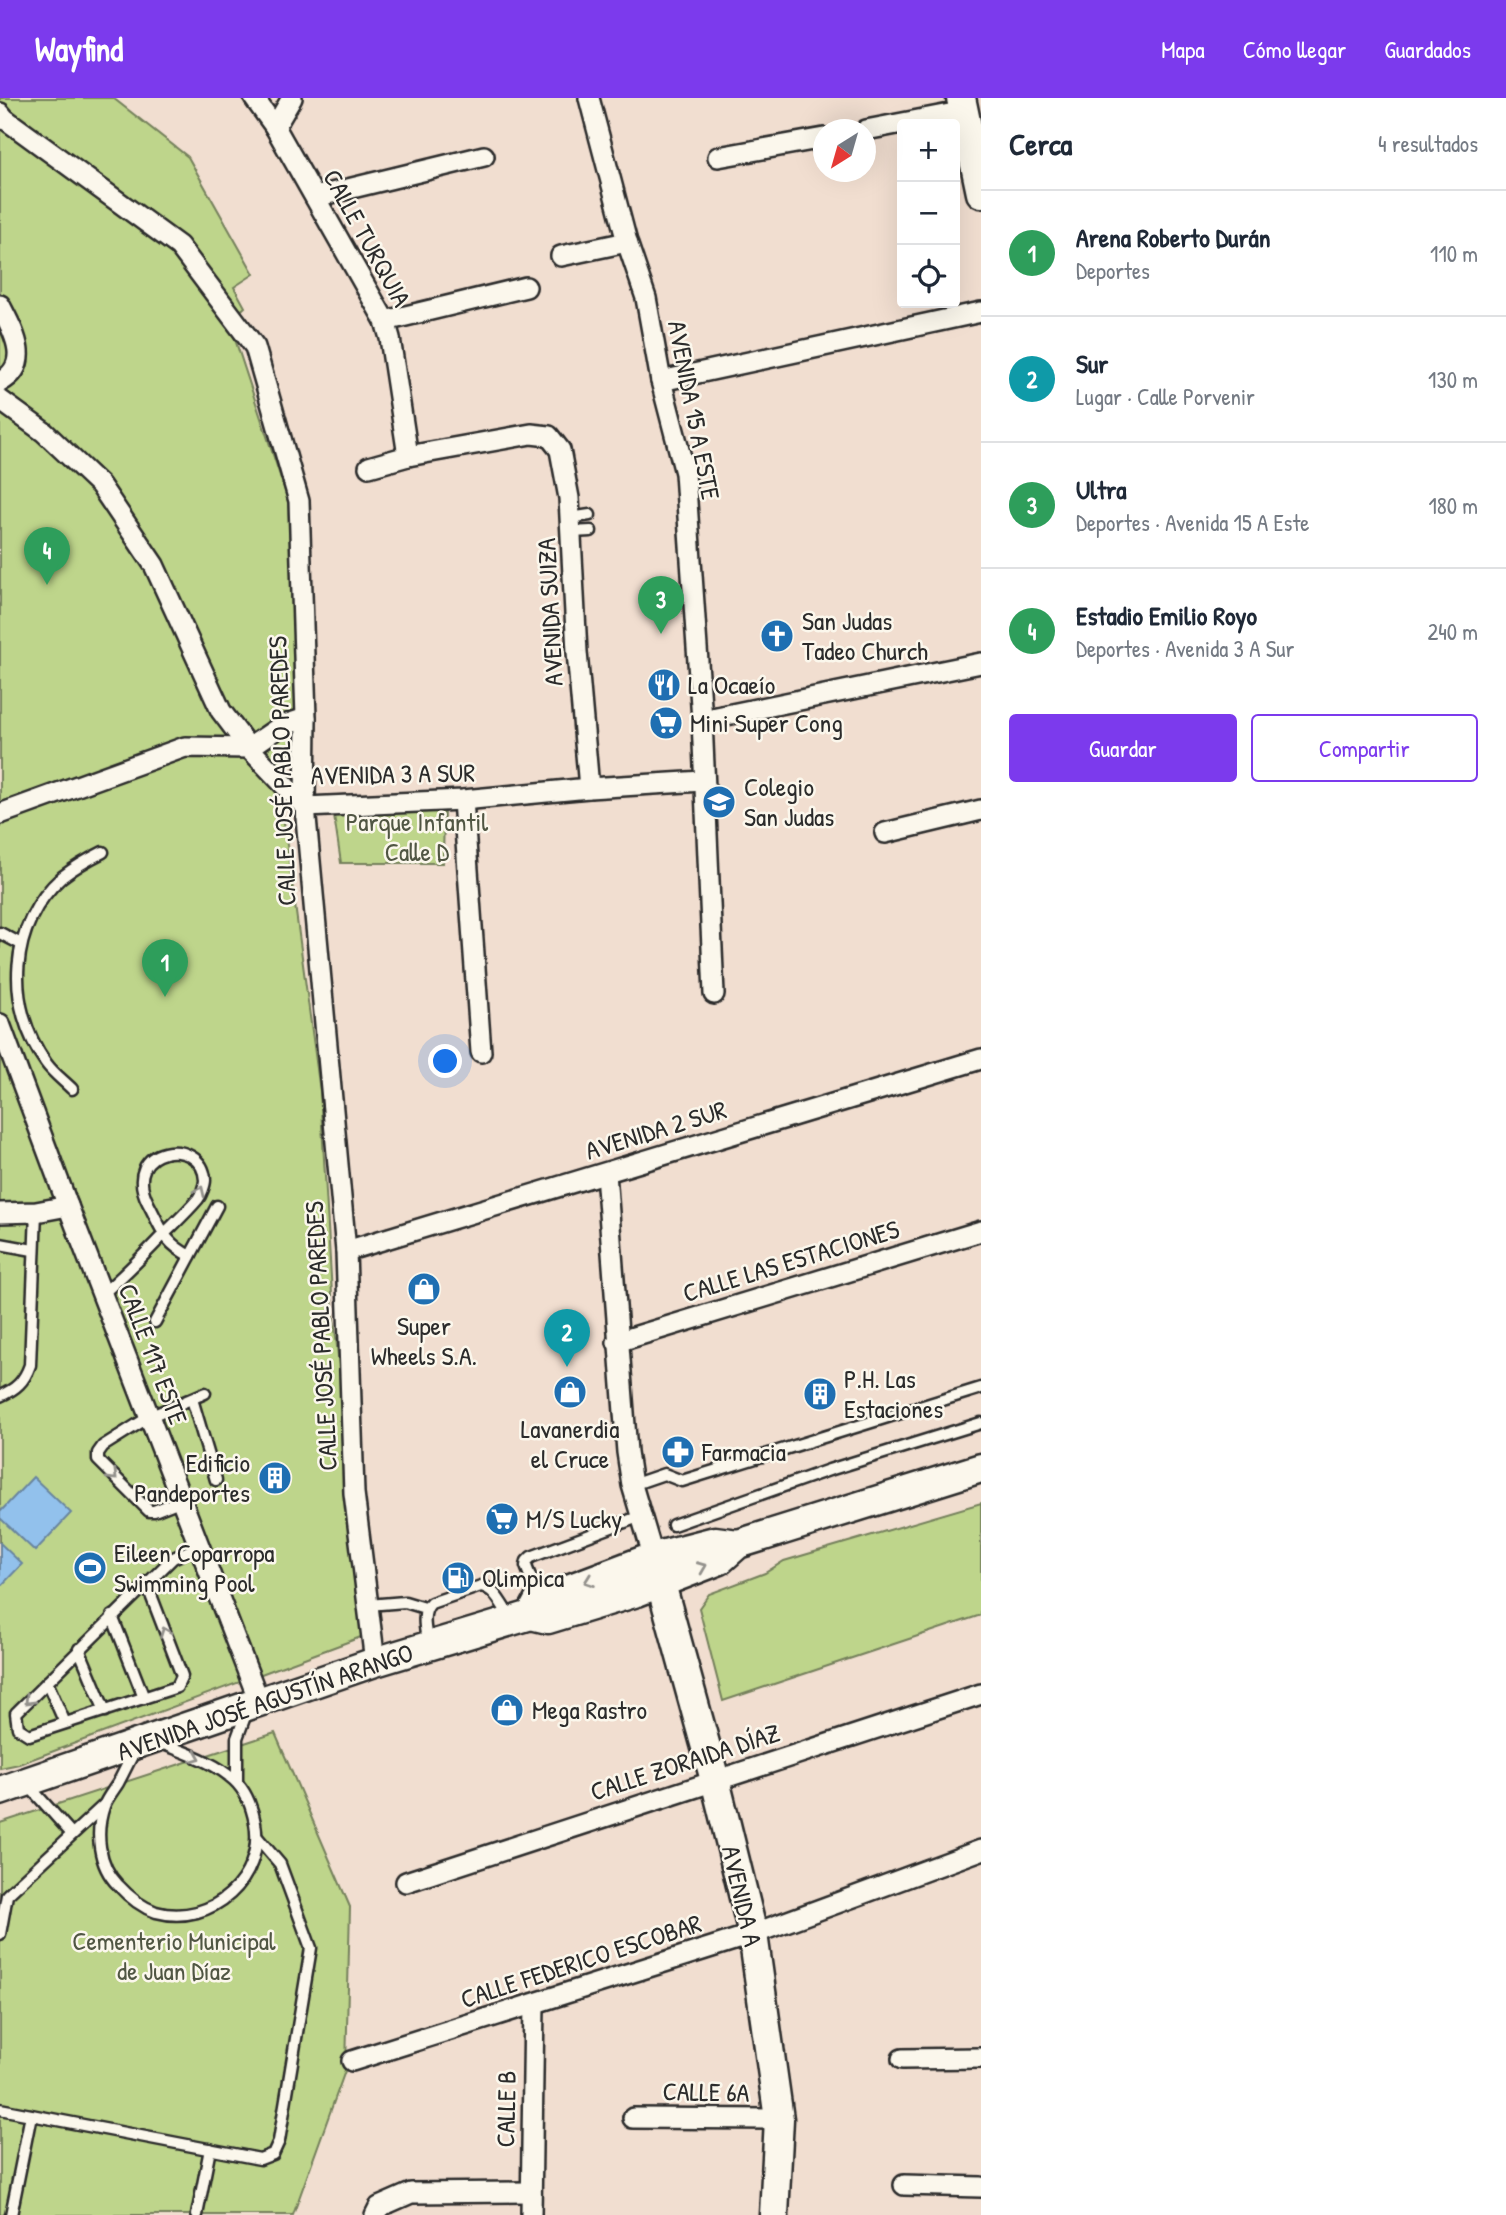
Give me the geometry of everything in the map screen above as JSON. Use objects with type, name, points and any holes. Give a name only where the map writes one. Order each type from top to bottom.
[{"type":"main road","points":[[963,105],[981,193]]},
{"type":"main road","name":"AVENIDA JOSÉ AGUSTÍN ARANGO","points":[[13,1787],[527,1612],[548,1619],[715,1541],[738,1544],[981,1468]]},
{"type":"main road","name":"AVENIDA A","points":[[657,1570],[715,1780],[753,1934],[779,2119],[774,2215]]},
{"type":"street","name":"CALLE TURQUIA","points":[[254,98],[275,127],[385,321],[408,456]]},
{"type":"street","points":[[275,127],[292,98]]},
{"type":"street","name":"AVENIDA 15 A ESTE","points":[[589,98],[627,243],[646,298],[662,381],[685,473],[702,720],[714,994]]},
{"type":"street","points":[[876,127],[963,105]]},
{"type":"street","name":"CALLE JOSÉ PABLO PAREDES","points":[[3,116],[179,246],[256,347],[299,501],[306,718],[304,807],[346,1251],[354,1493],[375,1662]]},
{"type":"street","points":[[718,158],[813,140]]},
{"type":"street","points":[[314,197],[484,156]]},
{"type":"street","points":[[561,256],[627,243]]},
{"type":"street","points":[[385,321],[526,287]]},
{"type":"street","points":[[0,305],[19,345],[13,369],[4,381],[0,382]]},
{"type":"street","points":[[662,381],[981,312]]},
{"type":"street","name":"AVENIDA 3 A SUR","points":[[0,400],[44,432],[100,485],[154,565],[221,711],[249,748],[304,807],[463,800],[703,781]]},
{"type":"street","name":"AVENIDA SUIZA","points":[[408,456],[531,434],[549,436],[560,450],[569,498],[577,652],[589,788]]},
{"type":"street","points":[[369,467],[408,456]]},
{"type":"street","points":[[702,720],[981,663]]},
{"type":"street","points":[[0,814],[185,747],[249,748],[281,726],[306,718]]},
{"type":"street","points":[[463,800],[481,1052]]},
{"type":"street","points":[[885,833],[981,810]]},
{"type":"street","name":"CALLE 117 ESTE","points":[[0,1024],[101,1294],[200,1546],[254,1703]]},
{"type":"street","name":"AVENIDA 2 SUR","points":[[346,1251],[981,1059]]},
{"type":"street","points":[[606,1173],[626,1452],[632,1485],[657,1570]]},
{"type":"street","points":[[0,1213],[36,1212],[68,1206]]},
{"type":"street","points":[[981,1219],[981,1230]]},
{"type":"street","name":"CALLE LAS ESTACIONES","points":[[617,1342],[981,1230]]},
{"type":"street","name":"CALLE ZORAIDA DÍAZ","points":[[406,1882],[981,1694]]},
{"type":"street","name":"CALLE FEDERICO ESCOBAR","points":[[352,2061],[753,1934],[981,1850]]},
{"type":"street","name":"CALLE B","points":[[531,2215],[534,2004]]},
{"type":"street","points":[[902,2059],[981,2058]]},
{"type":"street","name":"CALLE 6A","points":[[633,2118],[779,2119]]},
{"type":"street","points":[[904,2185],[981,2187]]},
{"type":"street","points":[[375,2215],[379,2207],[411,2193],[531,2192]]},
{"type":"lane","points":[[571,525],[590,515]]},
{"type":"lane","points":[[571,525],[591,531]]},
{"type":"lane","points":[[72,1090],[47,1065],[29,1035],[19,1002],[21,944],[25,930],[41,903],[61,879],[80,864],[103,852]]},
{"type":"lane","points":[[0,933],[21,944]]},
{"type":"lane","points":[[101,1294],[120,1280],[164,1234],[200,1197],[205,1180],[199,1164],[189,1155],[163,1152],[155,1156],[145,1168],[141,1182],[144,1196],[164,1234],[170,1244],[191,1256]]},
{"type":"lane","points":[[155,1322],[218,1206]]},
{"type":"lane","points":[[0,1396],[15,1389],[25,1378],[30,1365],[36,1212]]},
{"type":"lane","points":[[0,1244],[33,1250]]},
{"type":"lane","points":[[632,1485],[664,1474],[682,1481],[981,1388]]},
{"type":"lane","points":[[182,1500],[149,1511],[98,1460],[98,1453],[103,1446],[149,1417],[205,1393]]},
{"type":"lane","points":[[192,1399],[216,1480]]},
{"type":"lane","points":[[673,1525],[829,1470],[981,1423]]},
{"type":"lane","points":[[527,1612],[527,1560],[641,1517]]},
{"type":"lane","points":[[146,1582],[182,1676],[177,1687],[29,1735],[18,1728],[16,1713],[79,1649],[146,1582],[173,1558],[200,1546]]},
{"type":"lane","points":[[425,1608],[431,1603],[487,1586],[527,1612]]},
{"type":"lane","points":[[368,1605],[405,1602],[425,1608]]},
{"type":"lane","points":[[425,1608],[428,1647]]},
{"type":"lane","points":[[112,1616],[144,1698]]},
{"type":"lane","points":[[79,1649],[105,1711]]},
{"type":"lane","points":[[47,1682],[65,1723]]},
{"type":"lane","points":[[237,1782],[237,1738],[254,1703]]},
{"type":"lane","points":[[0,1934],[7,1895],[104,1804],[145,1741],[215,1766],[237,1782],[252,1807],[257,1837],[253,1863],[238,1888],[218,1904],[196,1913],[174,1915],[154,1911],[131,1900],[111,1879],[101,1855],[99,1829],[104,1804]]},
{"type":"lane","points":[[13,1787],[71,1833]]},
{"type":"lane","points":[[0,2109],[260,2159],[273,2154],[279,2141],[311,1948],[280,1864],[257,1837]]},
{"type":"lane","points":[[11,2215],[30,2115]]},
{"type":"lane","points":[[197,2215],[210,2149]]},
{"type":"green space","points":[[0,98],[113,98],[188,157],[254,274],[234,287],[245,307],[229,321],[288,500],[297,694],[282,808],[320,1091],[333,1311],[369,1634],[19,1764],[0,1768]]},
{"type":"green space","name":"Parque Infantil Calle D","points":[[444,808],[443,863],[341,863],[334,816]]},
{"type":"green space","points":[[981,1503],[981,1615],[723,1701],[699,1608],[709,1594],[765,1573],[784,1561]]},
{"type":"green space","name":"Cementerio Municipal de Juan Díaz","points":[[275,1733],[350,1907],[346,2068],[293,2215],[0,2215],[0,1823]]},
{"type":"water","points":[[33,1477],[71,1513],[35,1551],[0,1518],[0,1512]]},
{"type":"water","points":[[0,1543],[22,1564],[0,1587]]},
{"type":"place","name":"Estadio Emilio Royo","points":[[47,585]]},
{"type":"place","name":"Ultra","points":[[661,634]]},
{"type":"place","name":"San Judas Tadeo Church","points":[[777,636]]},
{"type":"place","name":"La Ocaeío","points":[[664,685]]},
{"type":"place","name":"Mini Super Cong","points":[[666,723]]},
{"type":"place","name":"Colegio San Judas","points":[[719,802]]},
{"type":"place","name":"Arena Roberto Durán","points":[[165,997]]},
{"type":"place","name":"Super Wheels S.A.","points":[[424,1289]]},
{"type":"place","name":"Sur","points":[[567,1367]]},
{"type":"place","name":"Lavanerdia el Cruce","points":[[570,1392]]},
{"type":"place","name":"P.H. Las Estaciones","points":[[820,1394]]},
{"type":"place","name":"Farmacia","points":[[678,1452]]},
{"type":"place","name":"Edificio Pandeportes","points":[[275,1478]]},
{"type":"place","name":"M/S Lucky","points":[[502,1519]]},
{"type":"place","name":"Eileen Coparropa Swimming Pool","points":[[90,1568]]},
{"type":"place","name":"Olimpica","points":[[458,1578]]},
{"type":"place","name":"Mega Rastro","points":[[507,1710]]}]
